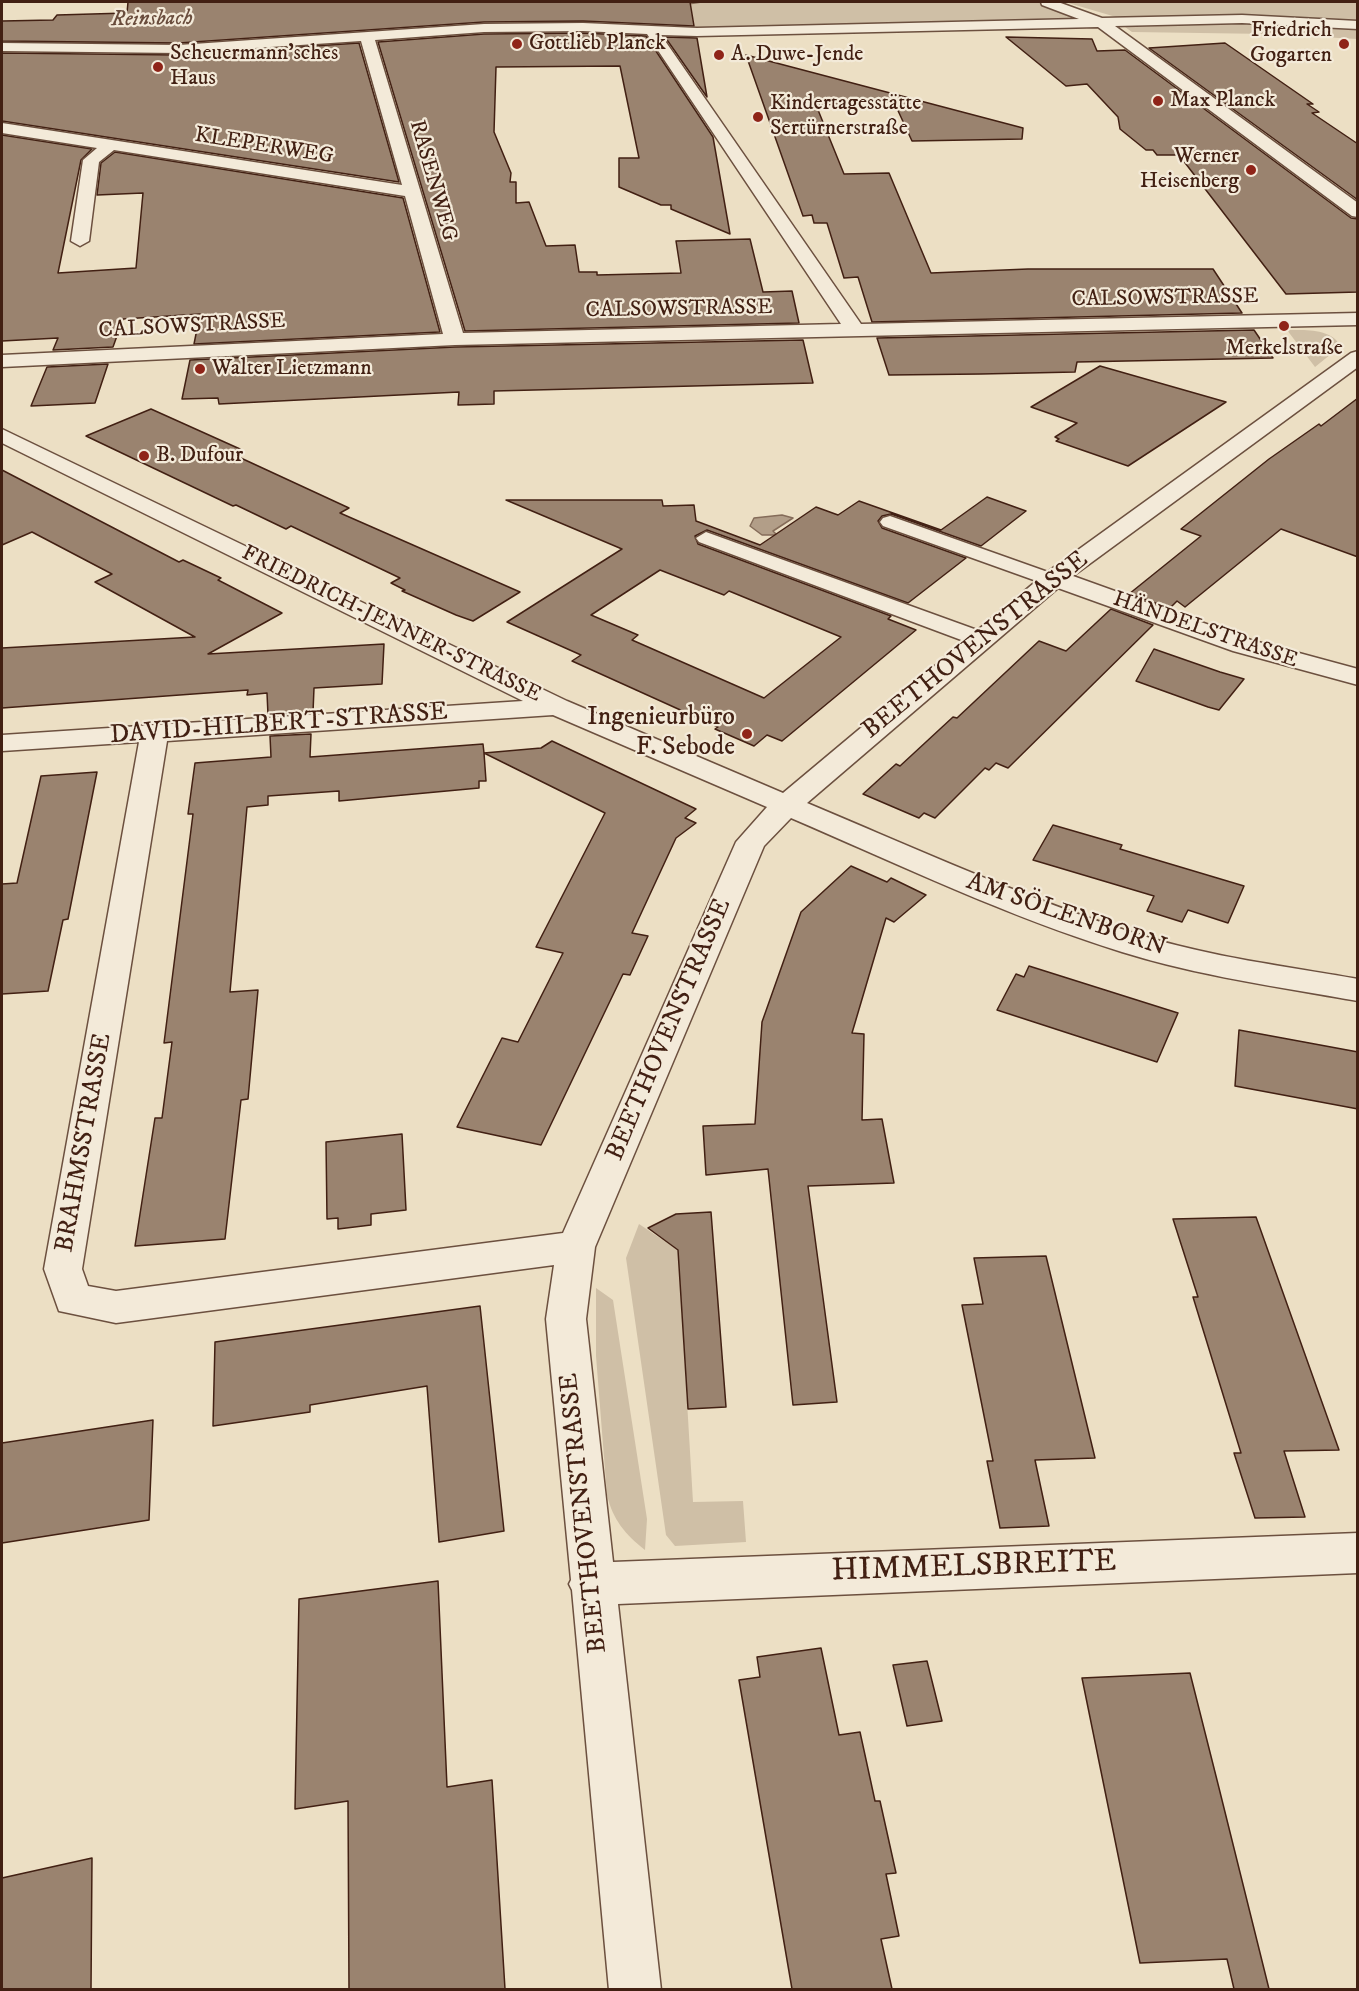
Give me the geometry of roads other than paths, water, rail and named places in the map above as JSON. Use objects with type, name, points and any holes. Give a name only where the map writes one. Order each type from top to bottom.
[{"type":"street","points":[[1047,2],[1102,23],[1358,212]]},
{"type":"street","points":[[2,47],[162,50],[369,35],[543,27],[652,31],[1242,19],[1358,25]]},
{"type":"street","points":[[652,31],[855,330]]},
{"type":"street","points":[[1117,34],[1199,35]]},
{"type":"street","name":"RASENWEG","points":[[369,35],[368,41],[455,339]]},
{"type":"street","name":"KLEPERWEG","points":[[2,128],[412,192]]},
{"type":"street","points":[[80,241],[91,160],[110,146]]},
{"type":"street","name":"CALSOWSTRASSE","points":[[2,361],[455,339],[1358,319]]},
{"type":"street","name":"BEETHOVENSTRASSE","points":[[635,1989],[591,1584],[566,1319],[576,1247],[751,842],[785,806],[1053,579],[1358,357]]},
{"type":"street","name":"FRIEDRICH-JENNER-STRASSE","points":[[2,435],[557,707],[785,806]]},
{"type":"street","name":"HÄNDELSTRASSE","points":[[1053,579],[1241,646],[1358,677]]},
{"type":"street","name":"DAVID-HILBERT-STRASSE","points":[[2,743],[557,707]]},
{"type":"street","name":"BRAHMSSTRASSE","points":[[154,734],[63,1269],[73,1300],[116,1307],[576,1247]]},
{"type":"street","name":"AM SÖLENBORN","points":[[785,806],[1028,906],[1132,944],[1203,962],[1358,990]]},
{"type":"street","name":"HIMMELSBREITE","points":[[591,1584],[1358,1553]]},
{"type":"lane","points":[[890,522],[1053,579]]},
{"type":"lane","points":[[706,538],[980,639]]},
{"type":"waterway","name":"Reinsbach","points":[[673,5],[704,2]]},
{"type":"waterway","name":"Reinsbach","points":[[2,41],[140,44],[190,42]]},
{"type":"place","name":"Gottlieb Planck","points":[[517,44]]},
{"type":"place","name":"Friedrich Gogarten","points":[[1344,44]]},
{"type":"place","name":"A. Duwe-Jende","points":[[719,55]]},
{"type":"place","name":"Scheuermann'sches Haus","points":[[158,67]]},
{"type":"place","name":"Max Planck","points":[[1158,101]]},
{"type":"place","name":"Kindertagesstätte Sertürnerstraße","points":[[758,117]]},
{"type":"place","name":"Werner Heisenberg","points":[[1251,170]]},
{"type":"place","name":"Merkelstraße","points":[[1284,326]]},
{"type":"place","name":"Walter Lietzmann","points":[[200,369]]},
{"type":"place","name":"B. Dufour","points":[[144,456]]},
{"type":"place","name":"Ingenieurbüro F. Sebode","points":[[747,734]]}]
